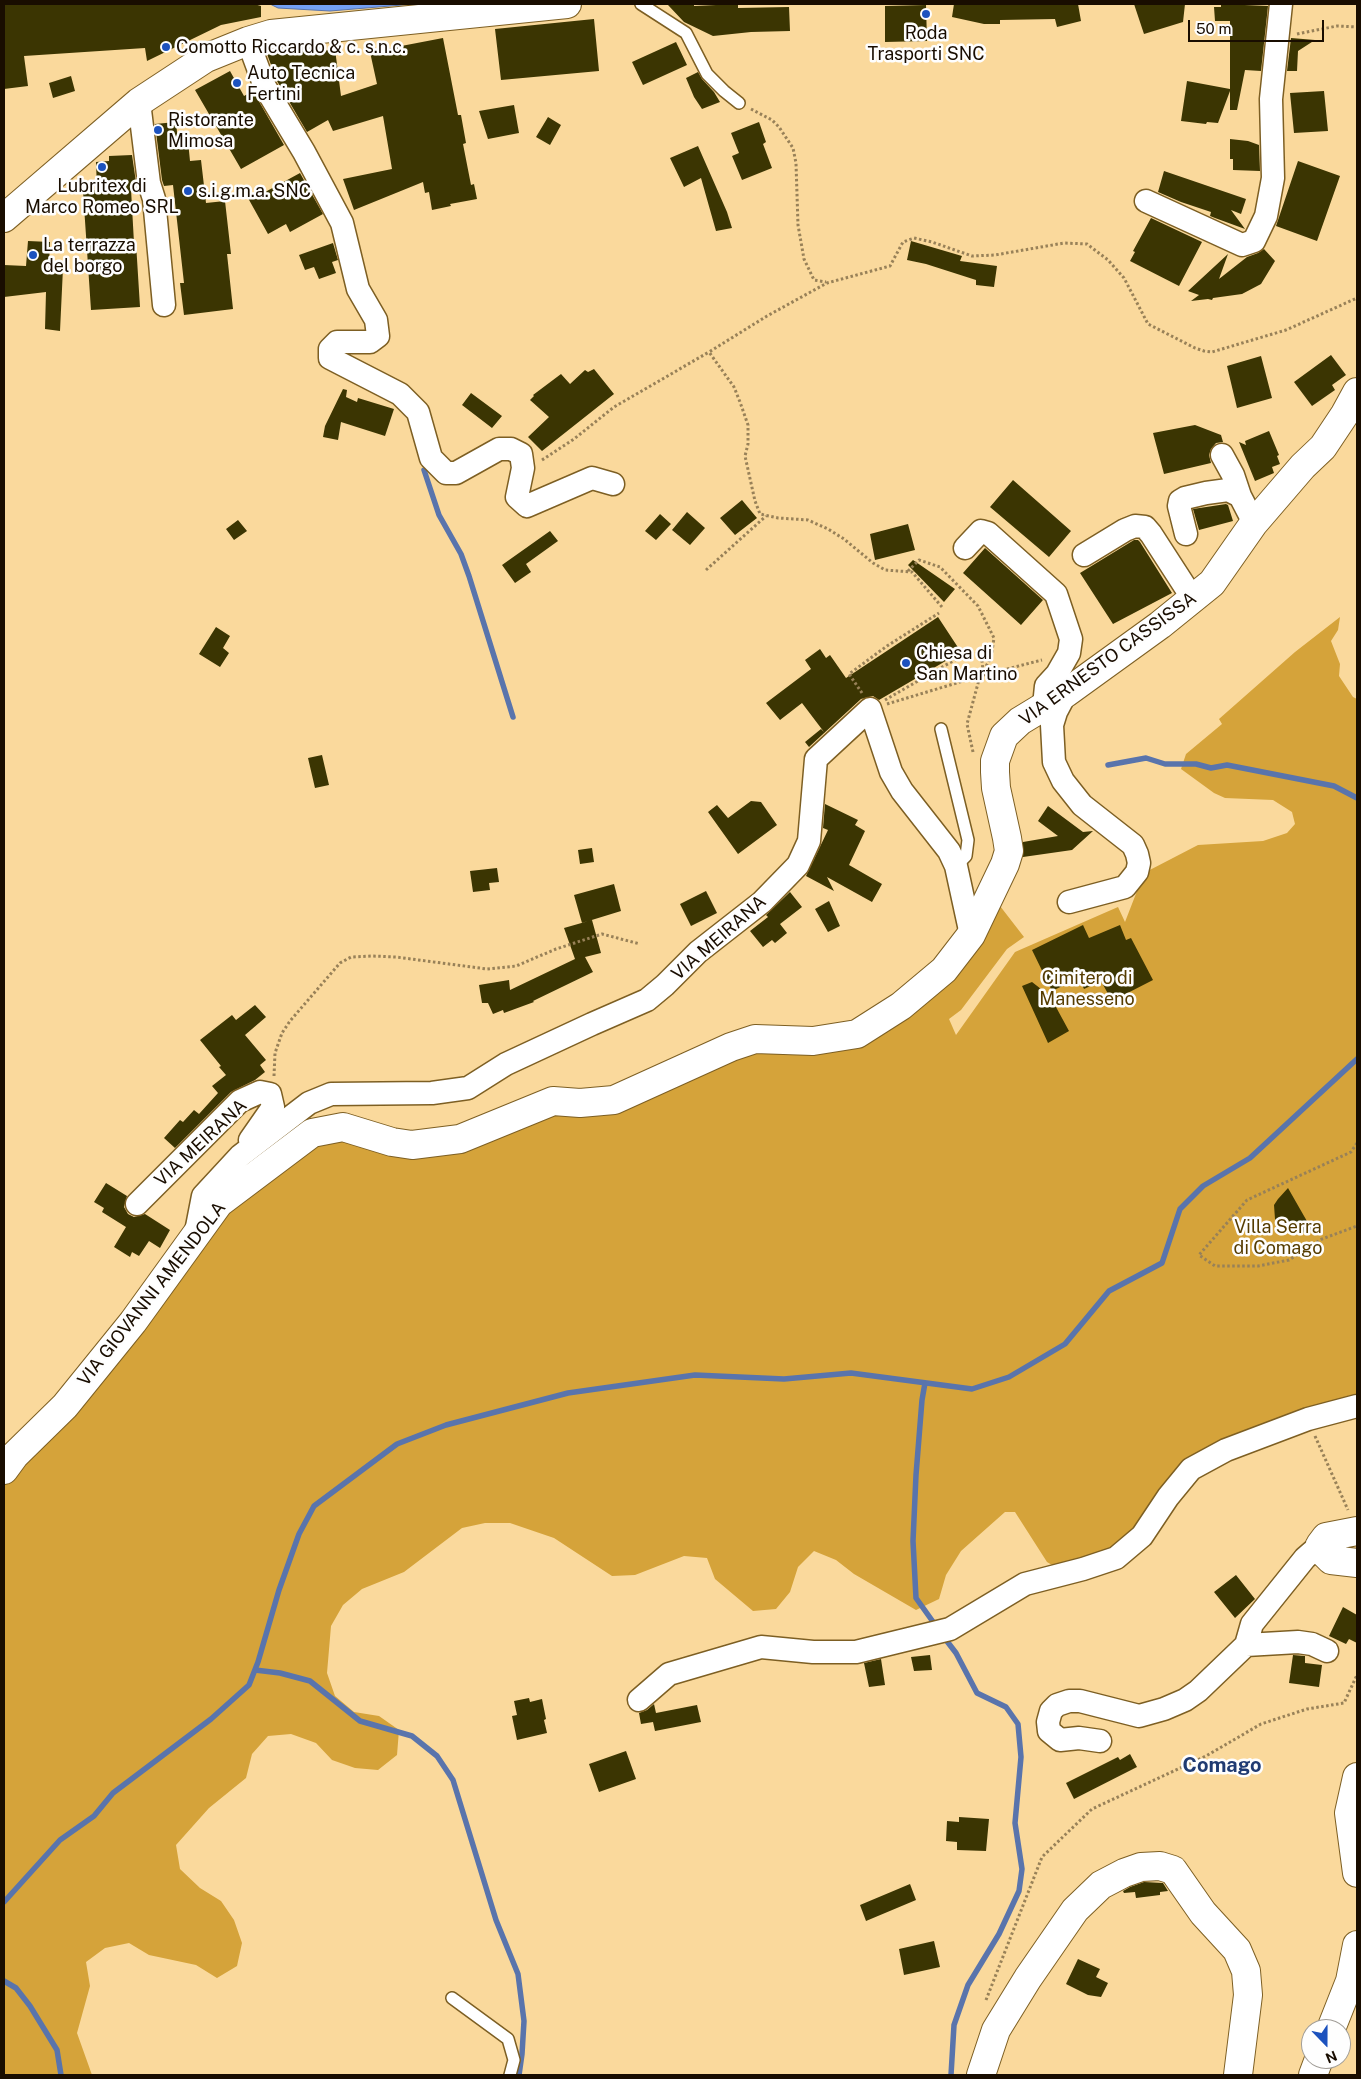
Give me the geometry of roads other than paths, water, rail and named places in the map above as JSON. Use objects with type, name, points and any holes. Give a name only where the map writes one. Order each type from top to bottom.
[{"type":"street","points":[[4,218],[139,102],[206,58],[248,41],[271,34],[527,6],[567,4]]},
{"type":"street","points":[[1146,200],[1242,245],[1254,241],[1266,216],[1273,178],[1271,99],[1281,4]]},
{"type":"street","points":[[248,41],[265,87],[304,152],[342,223],[358,289],[376,320],[378,336],[370,342],[337,342],[330,349],[330,358],[400,394],[418,412],[431,458],[446,473],[456,473],[499,449],[511,449],[521,454],[523,468],[516,497],[527,506],[592,478],[613,484]]},
{"type":"street","points":[[139,102],[149,183],[154,199],[164,305]]},
{"type":"street","name":"VIA ERNESTO CASSISSA","points":[[971,935],[1006,864],[1009,851],[996,788],[995,761],[1004,736],[1020,721],[1055,700],[1212,583],[1254,523],[1303,466],[1323,447],[1357,392]]},
{"type":"street","points":[[1222,455],[1254,523]]},
{"type":"street","points":[[1186,534],[1179,506],[1180,501],[1185,498],[1228,490],[1240,496]]},
{"type":"street","points":[[1084,555],[1125,530],[1135,526],[1145,527],[1193,599]]},
{"type":"street","points":[[965,548],[981,532],[988,533],[1056,594],[1072,639],[1069,653],[1057,674],[1046,686],[1055,700],[1056,712],[1052,725],[1054,762],[1062,781],[1082,805],[1133,845],[1137,854],[1139,863],[1137,872],[1125,887],[1069,902]]},
{"type":"street","name":"VIA MEIRANA","points":[[240,1156],[309,1103],[331,1094],[432,1094],[468,1088],[506,1064],[647,1000],[698,952],[762,902],[798,866],[809,841],[816,759],[870,709],[891,772],[902,791],[949,851],[956,866]]},
{"type":"street","points":[[956,866],[971,935]]},
{"type":"street","name":"VIA GIOVANNI AMENDOLA","points":[[4,1470],[15,1455],[71,1399],[133,1322],[218,1203],[312,1133],[344,1127],[392,1142],[412,1145],[460,1139],[553,1101],[580,1103],[614,1100],[731,1047],[755,1039],[813,1041],[856,1034],[901,1006],[944,970],[971,935]]},
{"type":"street","name":"VIA MEIRANA","points":[[137,1204],[240,1101],[260,1092],[270,1094],[273,1107],[240,1156],[203,1196],[196,1232]]},
{"type":"street","points":[[639,1700],[669,1674],[760,1647],[813,1652],[856,1652],[950,1629],[1025,1584],[1083,1569],[1116,1558],[1142,1536],[1168,1497],[1190,1469],[1226,1450],[1308,1419],[1357,1406]]},
{"type":"street","points":[[1100,1741],[1079,1738],[1060,1740],[1049,1732],[1048,1722],[1051,1711],[1057,1704],[1080,1701],[1139,1716],[1186,1700],[1246,1645],[1252,1624],[1305,1558],[1326,1537],[1354,1522]]},
{"type":"street","points":[[1320,1544],[1325,1554],[1331,1560],[1357,1563]]},
{"type":"street","points":[[1246,1645],[1298,1642],[1312,1644],[1327,1651]]},
{"type":"street","points":[[1357,1777],[1349,1813],[1357,1873]]},
{"type":"street","points":[[981,2075],[996,2030],[1028,1978],[1075,1910],[1101,1885],[1124,1872],[1141,1867],[1160,1866],[1173,1870],[1202,1913],[1237,1950],[1246,1971],[1248,1995],[1238,2075]]},
{"type":"street","points":[[1335,2019],[1350,1982],[1357,1945]]},
{"type":"lane","points":[[641,4],[686,33],[707,74],[739,103]]},
{"type":"lane","points":[[941,729],[968,840],[966,856],[956,866]]},
{"type":"lane","points":[[452,1998],[508,2039],[514,2060],[510,2075]]},
{"type":"water","points":[[270,4],[414,4],[330,11],[278,8]]},
{"type":"waterway","points":[[424,470],[439,515],[461,554],[469,576],[513,717]]},
{"type":"waterway","points":[[1108,765],[1146,758],[1165,764],[1196,764],[1211,768],[1227,765],[1334,786],[1357,798]]},
{"type":"waterway","points":[[4,1902],[60,1840],[94,1816],[113,1793],[211,1719],[249,1685],[299,1534],[314,1506],[397,1444],[446,1425],[568,1393],[695,1375],[784,1379],[851,1373],[972,1389],[1009,1377],[1065,1344],[1109,1291],[1162,1263],[1180,1209],[1203,1186],[1250,1158],[1357,1059]]},
{"type":"waterway","points":[[925,1383],[916,1475],[913,1541],[916,1598],[936,1626]]},
{"type":"waterway","points":[[943,1636],[956,1653],[977,1693],[1006,1707],[1018,1724],[1021,1757],[1015,1823],[1022,1869],[1019,1891],[999,1934],[968,1985],[954,2025],[951,2075]]},
{"type":"waterway","points":[[255,1670],[280,1673],[310,1681],[360,1721],[412,1736],[437,1756],[453,1780],[496,1920],[518,1974],[524,2021],[519,2075]]},
{"type":"waterway","points":[[4,1981],[16,1988],[30,2006],[57,2050],[61,2075]]},
{"type":"place","name":"Roda Trasporti SNC","points":[[926,14]]},
{"type":"place","name":"Comotto Riccardo & c. s.n.c.","points":[[166,47]]},
{"type":"place","name":"Auto Tecnica Fertini","points":[[237,83]]},
{"type":"place","name":"Ristorante Mimosa","points":[[158,130]]},
{"type":"place","name":"Lubritex di Marco Romeo SRL","points":[[102,167]]},
{"type":"place","name":"s.i.g.m.a. SNC","points":[[188,191]]},
{"type":"place","name":"La terrazza del borgo","points":[[33,255]]},
{"type":"place","name":"Chiesa di San Martino","points":[[906,663]]},
{"type":"district","name":"Comago","points":[[1222,1766]]},
{"type":"park label","name":"Cimitero di Manesseno","points":[[1087,988]]},
{"type":"park label","name":"Villa Serra di Comago","points":[[1278,1237]]}]
